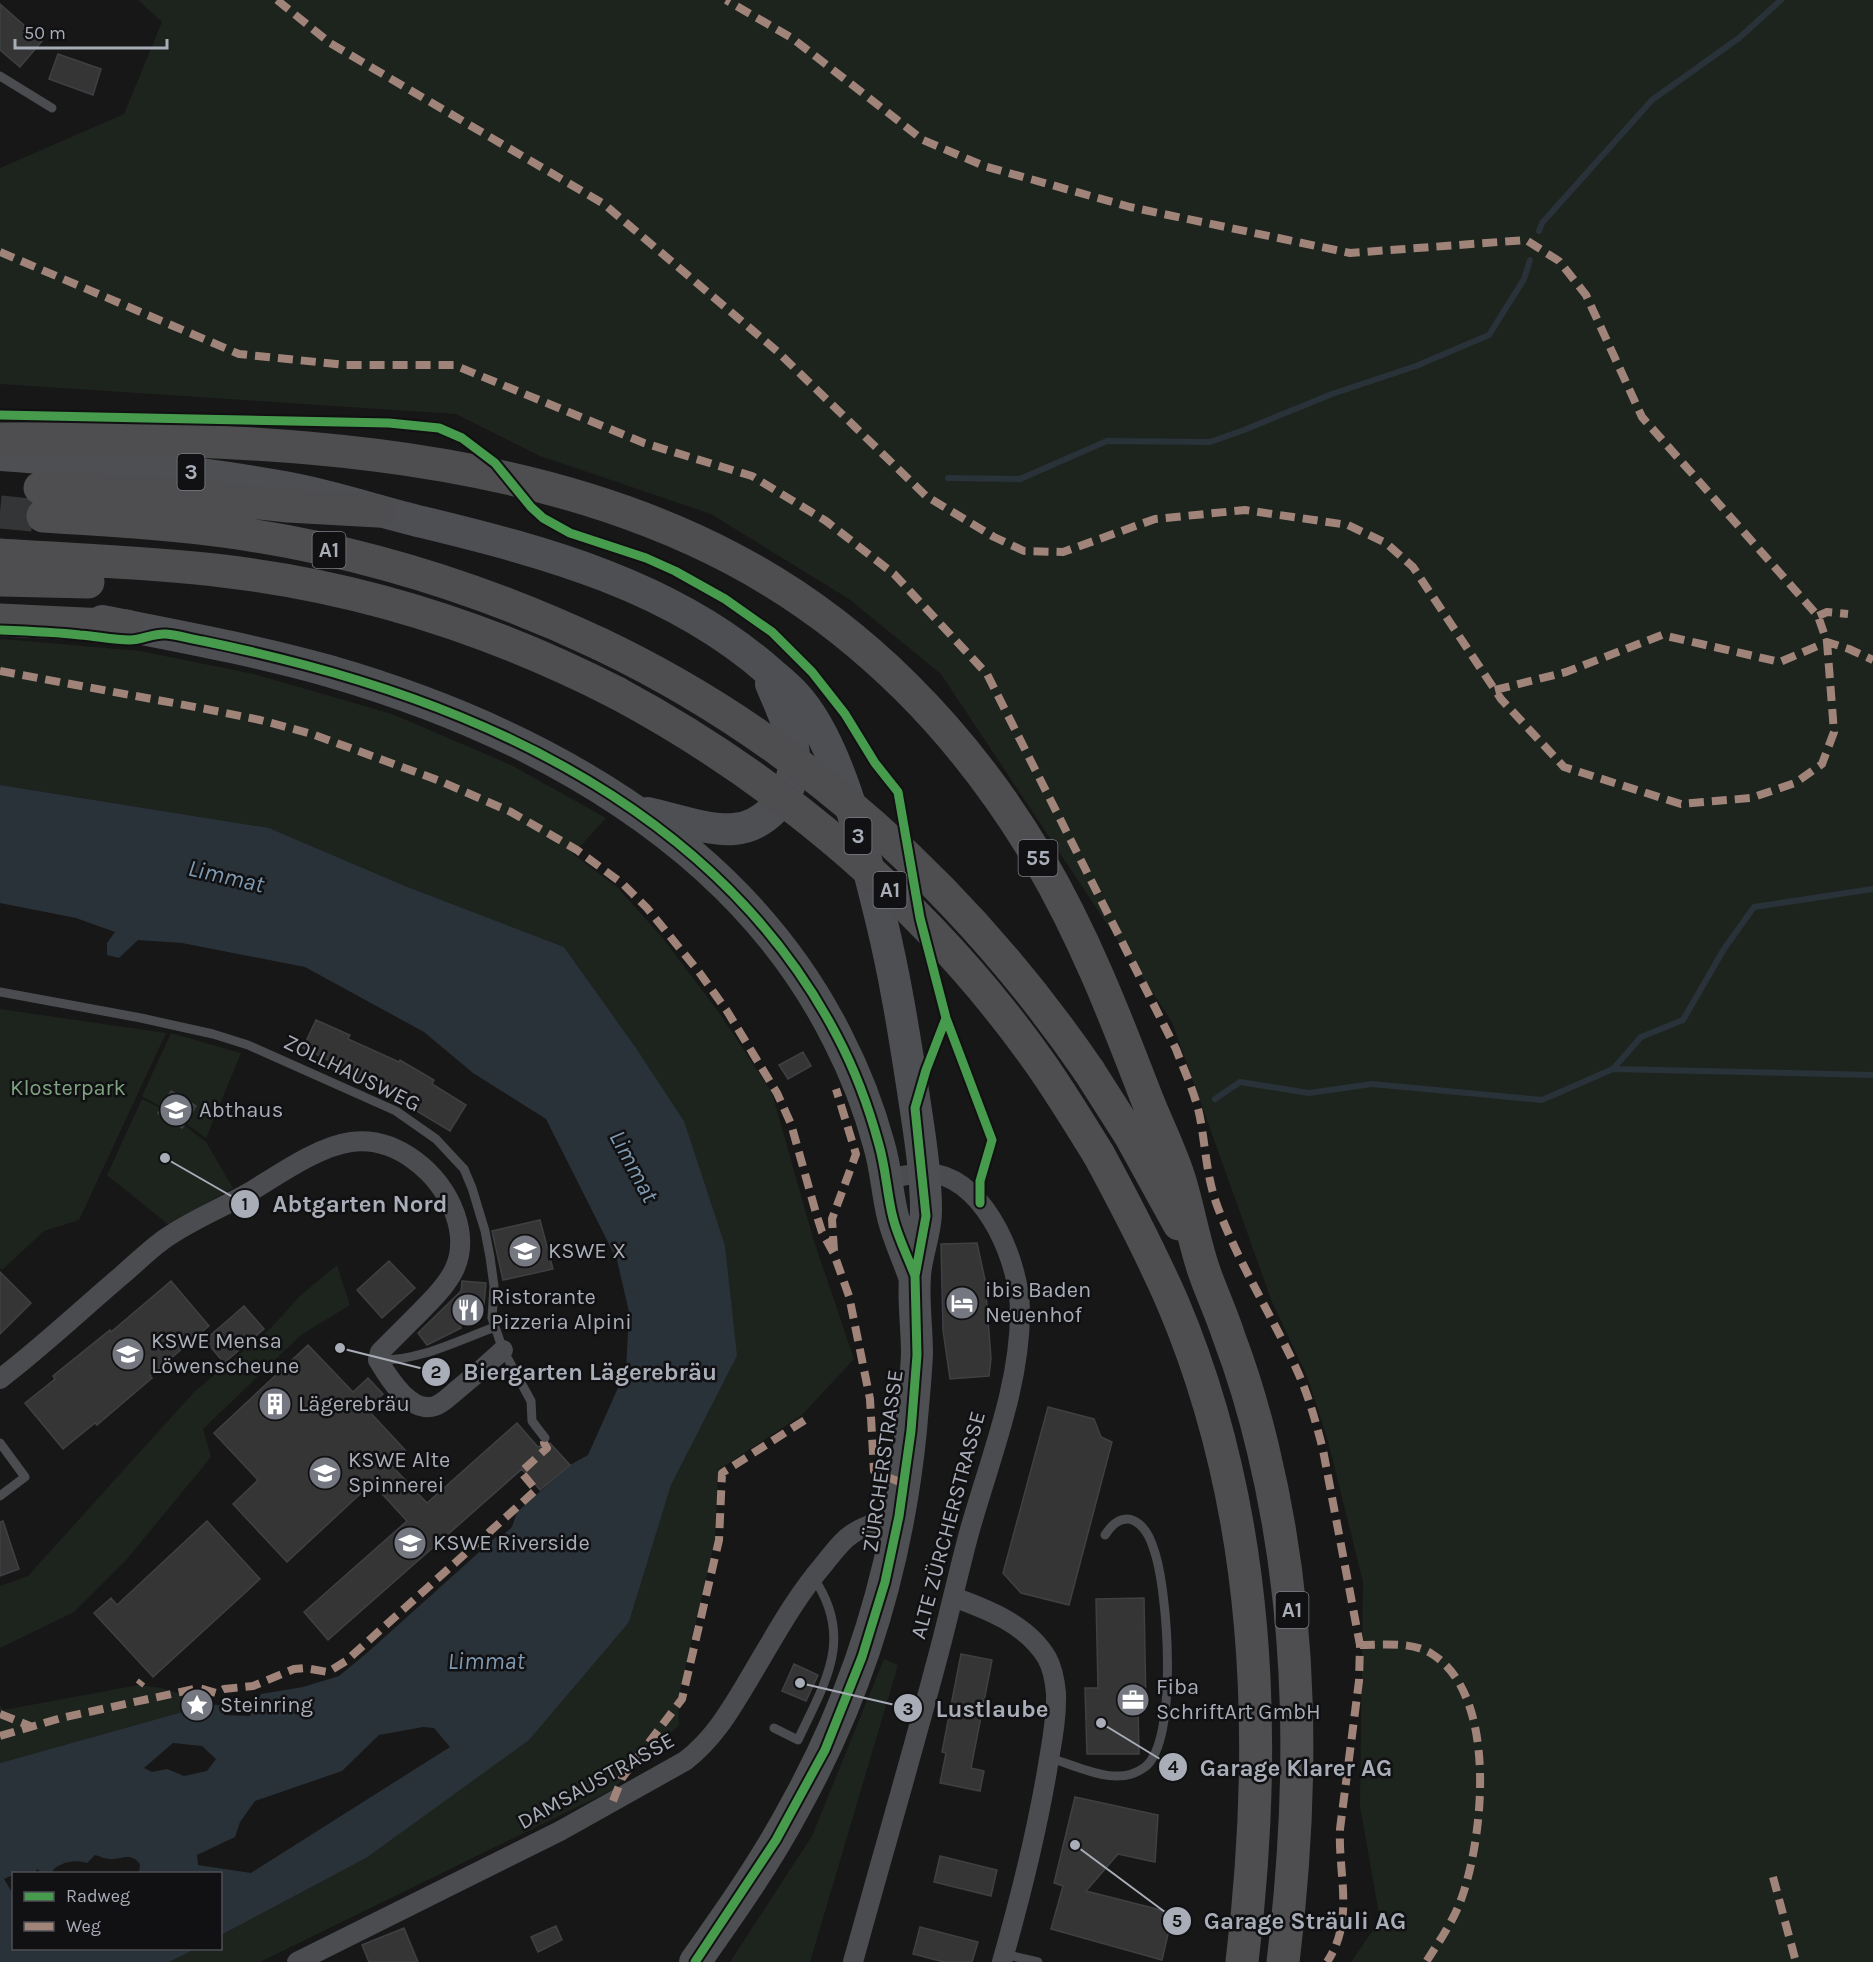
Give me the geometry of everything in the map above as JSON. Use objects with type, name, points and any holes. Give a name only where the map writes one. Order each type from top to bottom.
[{"type":"highway","name":"55","points":[[0,439],[135,440],[301,448],[376,456],[469,471],[595,501],[637,516],[700,543],[750,568],[798,598],[858,643],[901,681],[939,720],[998,796],[1038,858],[1085,947],[1114,1011],[1179,1175],[1204,1270]]},
{"type":"highway","name":"A1","points":[[378,511],[288,506],[184,495],[42,502],[128,522],[229,532],[341,552],[394,565],[459,586],[554,622],[664,677],[752,731],[832,791],[882,833],[948,896],[1000,952],[1089,1071],[1131,1137],[1204,1270],[1230,1339],[1262,1445],[1282,1542],[1296,1662],[1298,1775],[1292,1887],[1284,1962]]},
{"type":"highway","name":"A1","points":[[0,555],[224,571],[333,589],[395,605],[489,636],[539,656],[617,693],[685,732],[775,793],[818,826],[899,899],[972,976],[1046,1072],[1099,1155],[1150,1252],[1173,1303],[1191,1352],[1222,1455],[1244,1559],[1255,1664],[1257,1763],[1251,1884],[1242,1962]]},
{"type":"highway","points":[[0,580],[102,583],[221,593],[333,589]]},
{"type":"highway","points":[[0,620],[127,626]]},
{"type":"main road","name":"3","points":[[0,455],[149,467],[291,488],[509,544],[632,585],[686,611],[738,645],[764,667],[797,697],[819,731],[838,772],[867,862],[904,1028],[923,1174],[926,1216],[915,1276]]},
{"type":"main road","name":"3","points":[[0,606],[36,609],[127,626],[330,671],[412,698],[478,724],[585,778],[635,810],[682,845],[731,890],[793,963],[820,1006],[853,1070],[880,1146],[893,1219],[915,1276]]},
{"type":"main road","points":[[635,810],[710,829],[735,829],[759,821],[780,802],[793,775],[795,752],[790,728],[764,667]]},
{"type":"main road","name":"ZÜRCHERSTRASSE","points":[[695,1962],[776,1840],[825,1750],[872,1629],[899,1516],[911,1431],[917,1355],[915,1276]]},
{"type":"street","points":[[0,1379],[163,1240],[284,1170],[333,1146],[351,1142],[383,1144],[407,1155],[438,1183],[449,1200],[460,1227],[459,1254],[450,1280],[380,1352],[378,1360],[388,1379],[408,1400],[426,1407],[436,1406],[481,1371],[503,1350]]},
{"type":"street","name":"ALTE ZÜRCHERSTRASSE","points":[[853,1962],[969,1532],[1012,1383],[1020,1311],[1016,1278],[1007,1248],[997,1226],[980,1203],[963,1187],[934,1173],[886,1178]]},
{"type":"street","name":"DAMSAUSTRASSE","points":[[297,1962],[560,1831],[685,1761],[701,1749],[727,1715],[796,1601],[843,1541],[852,1533],[867,1526],[899,1516]]},
{"type":"street","points":[[953,1597],[1012,1624],[1035,1642],[1047,1658],[1054,1677],[1056,1694],[1049,1758],[1037,1826],[1003,1958]]},
{"type":"lane","points":[[0,76],[52,108]]},
{"type":"lane","name":"ZOLLHAUSWEG","points":[[0,992],[213,1034],[286,1061],[386,1106],[417,1125],[464,1169],[472,1188],[490,1257],[494,1286],[492,1318],[503,1350],[531,1401],[532,1421],[545,1438]]},
{"type":"lane","points":[[378,1360],[410,1357],[495,1327]]},
{"type":"lane","points":[[0,1443],[25,1477],[0,1496]]},
{"type":"lane","points":[[1049,1758],[1099,1774],[1113,1777],[1126,1775],[1145,1767],[1151,1760],[1159,1738],[1168,1662],[1163,1588],[1155,1551],[1148,1533],[1141,1524],[1131,1519],[1115,1522],[1106,1535]]},
{"type":"lane","points":[[774,1728],[798,1740],[830,1670],[835,1633],[825,1595],[813,1577]]},
{"type":"lane","points":[[1003,1958],[1038,1962]]},
{"type":"green space","points":[[138,0],[1873,0],[1873,1962],[1351,1962],[1380,1920],[1360,1806],[1363,1582],[1328,1441],[1307,1376],[1272,1302],[1172,1022],[941,674],[849,599],[711,514],[540,456],[456,414],[0,384],[0,168],[124,114],[162,22]]},
{"type":"green space","points":[[0,640],[140,651],[254,674],[392,714],[511,765],[606,818],[573,854],[617,887],[662,937],[720,1014],[772,1093],[813,1238],[854,1359],[802,1415],[718,1470],[715,1540],[678,1699],[679,1725],[612,1790],[260,1962],[169,1962],[193,1950],[222,1950],[222,1934],[366,1858],[629,1622],[671,1485],[737,1356],[684,1121],[636,1048],[564,947],[405,886],[269,828],[0,785]]},
{"type":"green space","name":"Klosterpark","points":[[0,1009],[166,1033],[79,1220],[44,1231],[2,1270],[0,1268]]},
{"type":"green space","points":[[171,1033],[241,1053],[206,1138],[185,1123],[195,1106],[172,1091],[161,1107],[142,1096]]},
{"type":"green space","points":[[142,1099],[160,1108],[158,1113],[181,1128],[184,1125],[206,1142],[233,1188],[169,1225],[107,1175]]},
{"type":"green space","points":[[337,1265],[350,1305],[301,1335],[203,1429],[211,1457],[127,1559],[74,1612],[0,1648],[0,1586],[28,1576],[195,1391],[270,1329],[300,1296]]},
{"type":"green space","points":[[884,1659],[898,1665],[810,1962],[730,1962],[812,1836]]},
{"type":"green space","points":[[139,1685],[162,1688],[211,1704],[0,1763],[0,1705],[3,1710]]},
{"type":"water","name":"Limmat","points":[[0,785],[269,828],[405,886],[564,947],[636,1048],[684,1121],[725,1246],[737,1356],[671,1485],[629,1622],[529,1740],[366,1858],[222,1934],[222,1872],[139,1872],[140,1864],[133,1858],[108,1859],[95,1855],[87,1863],[67,1862],[52,1872],[41,1872],[37,1869],[36,1872],[12,1872],[12,1875],[4,1879],[12,1892],[12,1950],[193,1950],[169,1962],[0,1962],[0,1763],[211,1704],[223,1706],[224,1715],[250,1716],[261,1694],[303,1687],[339,1676],[496,1537],[499,1539],[512,1527],[517,1512],[570,1465],[588,1455],[626,1370],[629,1312],[617,1260],[546,1119],[473,1073],[424,1032],[305,967],[182,943],[138,940],[119,958],[107,955],[107,943],[115,932],[76,918],[0,903]],"holes":[[[423,1727],[434,1728],[450,1747],[251,1873],[198,1865],[197,1855],[235,1837],[240,1822],[255,1801],[342,1771],[379,1735]],[[173,1743],[202,1746],[216,1759],[207,1771],[184,1776],[167,1769],[152,1772],[144,1768]]]},
{"type":"building","points":[[0,4],[42,41],[20,67],[0,50]]},
{"type":"building","points":[[58,54],[101,69],[93,95],[49,79]]},
{"type":"building","points":[[316,1020],[350,1035],[348,1039],[399,1062],[400,1060],[434,1080],[432,1084],[466,1105],[450,1131],[415,1110],[418,1105],[374,1078],[370,1086],[334,1069],[336,1064],[303,1048]]},
{"type":"building","points":[[803,1052],[811,1066],[788,1079],[779,1065]]},
{"type":"building","name":"Abthaus","points":[[171,1091],[196,1106],[182,1128],[158,1113]]},
{"type":"building","points":[[540,1220],[553,1269],[503,1280],[492,1231]]},
{"type":"building","points":[[977,1243],[985,1280],[991,1358],[989,1376],[950,1379],[943,1330],[941,1244]]},
{"type":"building","points":[[389,1261],[415,1288],[382,1318],[357,1290]]},
{"type":"building","points":[[0,1272],[31,1303],[0,1334]]},
{"type":"building","name":"KSWE Mensa Löwenscheune","points":[[171,1281],[209,1326],[97,1425],[95,1423],[63,1449],[25,1403],[55,1379],[53,1376],[110,1330],[111,1332]]},
{"type":"building","points":[[462,1281],[486,1283],[483,1316],[459,1315],[461,1328],[427,1345],[418,1333],[461,1291]]},
{"type":"building","points":[[244,1306],[264,1329],[224,1363],[205,1340]]},
{"type":"building","points":[[308,1345],[353,1392],[368,1378],[383,1394],[367,1409],[406,1451],[391,1465],[427,1503],[517,1423],[538,1447],[550,1443],[570,1465],[540,1490],[522,1469],[328,1640],[304,1612],[407,1521],[372,1483],[287,1562],[233,1504],[258,1480],[214,1433]]},
{"type":"building","points":[[1048,1407],[1094,1419],[1101,1437],[1112,1442],[1069,1605],[1021,1593],[1003,1573]]},
{"type":"building","points":[[3,1521],[19,1569],[0,1576],[0,1522]]},
{"type":"building","points":[[207,1521],[260,1579],[153,1677],[94,1613],[111,1598],[117,1605]]},
{"type":"building","points":[[1144,1598],[1146,1707],[1138,1707],[1139,1754],[1087,1754],[1085,1688],[1098,1688],[1096,1599]]},
{"type":"building","points":[[961,1654],[992,1660],[971,1768],[984,1771],[980,1791],[940,1783],[946,1753],[942,1752]]},
{"type":"building","points":[[794,1664],[818,1675],[806,1701],[782,1691]]},
{"type":"building","points":[[1075,1797],[1158,1815],[1155,1862],[1118,1854],[1086,1891],[1173,1913],[1162,1960],[1051,1929],[1063,1886],[1054,1883]]},
{"type":"building","points":[[940,1856],[997,1870],[991,1896],[934,1882]]},
{"type":"building","points":[[556,1926],[562,1940],[538,1952],[531,1937]]},
{"type":"building","points":[[920,1927],[978,1942],[972,1962],[944,1962],[913,1954]]},
{"type":"building","points":[[404,1928],[418,1962],[369,1962],[362,1945]]},
{"type":"waterway","points":[[1539,231],[1542,223],[1652,100],[1739,38],[1781,0]]},
{"type":"waterway","points":[[948,478],[1020,479],[1107,441],[1210,442],[1332,394],[1416,366],[1489,335],[1524,279],[1530,260]]},
{"type":"waterway","points":[[1613,1069],[1641,1037],[1683,1020],[1724,949],[1754,907],[1873,889]]},
{"type":"waterway","points":[[1215,1099],[1240,1082],[1309,1093],[1372,1084],[1542,1100],[1613,1069],[1873,1075]]},
{"type":"tunnel","points":[[0,512],[43,516]]},
{"type":"marked path","points":[[277,0],[330,43],[604,204],[778,352],[926,496],[994,537],[1024,551],[1063,552],[1155,519],[1245,510],[1348,525],[1386,543],[1413,567],[1501,699],[1564,767],[1681,804],[1751,798],[1795,783],[1822,764],[1834,732],[1827,642],[1818,616],[1642,417],[1586,295],[1559,261],[1526,240],[1350,253],[1130,207],[984,166],[923,140],[792,38],[726,0]]},
{"type":"marked path","points":[[0,252],[239,354],[346,365],[454,365],[644,443],[752,476],[826,521],[894,574],[987,674],[1176,1049],[1197,1104],[1209,1176],[1218,1208],[1226,1229],[1296,1368],[1308,1398],[1323,1450],[1360,1645],[1359,1681],[1340,1829],[1343,1914],[1336,1946],[1327,1962]]},
{"type":"marked path","points":[[1818,616],[1827,612],[1848,614]]},
{"type":"marked path","points":[[1495,690],[1566,672],[1662,635],[1780,662],[1827,642],[1873,660]]},
{"type":"marked path","points":[[0,671],[206,709],[312,734],[440,781],[511,812],[577,850],[623,884],[647,908],[699,972],[727,1011],[777,1093],[791,1124],[822,1232],[834,1254],[849,1296],[870,1399],[874,1471],[904,1484]]},
{"type":"marked path","points":[[834,1251],[832,1219],[856,1154],[836,1089]]},
{"type":"marked path","points":[[613,1801],[622,1778],[682,1699],[719,1540],[722,1473],[805,1420]]},
{"type":"marked path","points":[[0,1736],[61,1718],[199,1688],[216,1693],[224,1689],[253,1686],[294,1669],[305,1668],[328,1672],[346,1661],[536,1490],[521,1472],[547,1448],[544,1443],[545,1438]]},
{"type":"marked path","points":[[1360,1645],[1406,1645],[1432,1654],[1453,1674],[1467,1700],[1476,1731],[1480,1766],[1480,1801],[1470,1867],[1456,1912],[1426,1962]]},
{"type":"marked path","points":[[139,1685],[142,1681]]},
{"type":"marked path","points":[[0,1714],[30,1726]]},
{"type":"marked path","points":[[1773,1877],[1796,1962]]},
{"type":"cycle path","points":[[0,415],[389,423],[439,428],[462,438],[495,463],[531,507],[543,518],[570,533],[646,558],[675,571],[725,599],[772,632],[812,672],[845,714],[875,763],[898,792],[920,918],[946,1018],[992,1140],[980,1181],[980,1203]]},
{"type":"cycle path","points":[[0,630],[130,640],[162,634],[171,635],[305,665],[385,689],[464,718],[540,754],[612,795],[679,844],[739,900],[793,964],[837,1036],[861,1089],[881,1154],[895,1225],[915,1276]]},
{"type":"cycle path","points":[[695,1962],[776,1840],[825,1750],[862,1657],[885,1582],[899,1516],[911,1431],[917,1355],[915,1276],[926,1216],[915,1108],[926,1070],[946,1018]]},
{"type":"place","name":"Abthaus","points":[[176,1110]]},
{"type":"place","name":"Abtgarten Nord","points":[[165,1158]]},
{"type":"place","name":"KSWE X","points":[[525,1251]]},
{"type":"place","name":"ibis Baden Neuenhof","points":[[962,1303]]},
{"type":"place","name":"Ristorante Pizzeria Alpini","points":[[468,1310]]},
{"type":"place","name":"Biergarten Lägerebräu","points":[[340,1348]]},
{"type":"place","name":"KSWE Mensa Löwenscheune","points":[[128,1354]]},
{"type":"place","name":"Lägerebräu","points":[[275,1404]]},
{"type":"place","name":"KSWE Alte Spinnerei","points":[[325,1473]]},
{"type":"place","name":"KSWE Riverside","points":[[410,1543]]},
{"type":"place","name":"Lustlaube","points":[[800,1683]]},
{"type":"place","name":"Fiba SchriftArt GmbH","points":[[1133,1700]]},
{"type":"place","name":"Steinring","points":[[197,1705]]},
{"type":"place","name":"Garage Klarer AG","points":[[1101,1723]]},
{"type":"place","name":"Garage Sträuli AG","points":[[1075,1845]]}]
